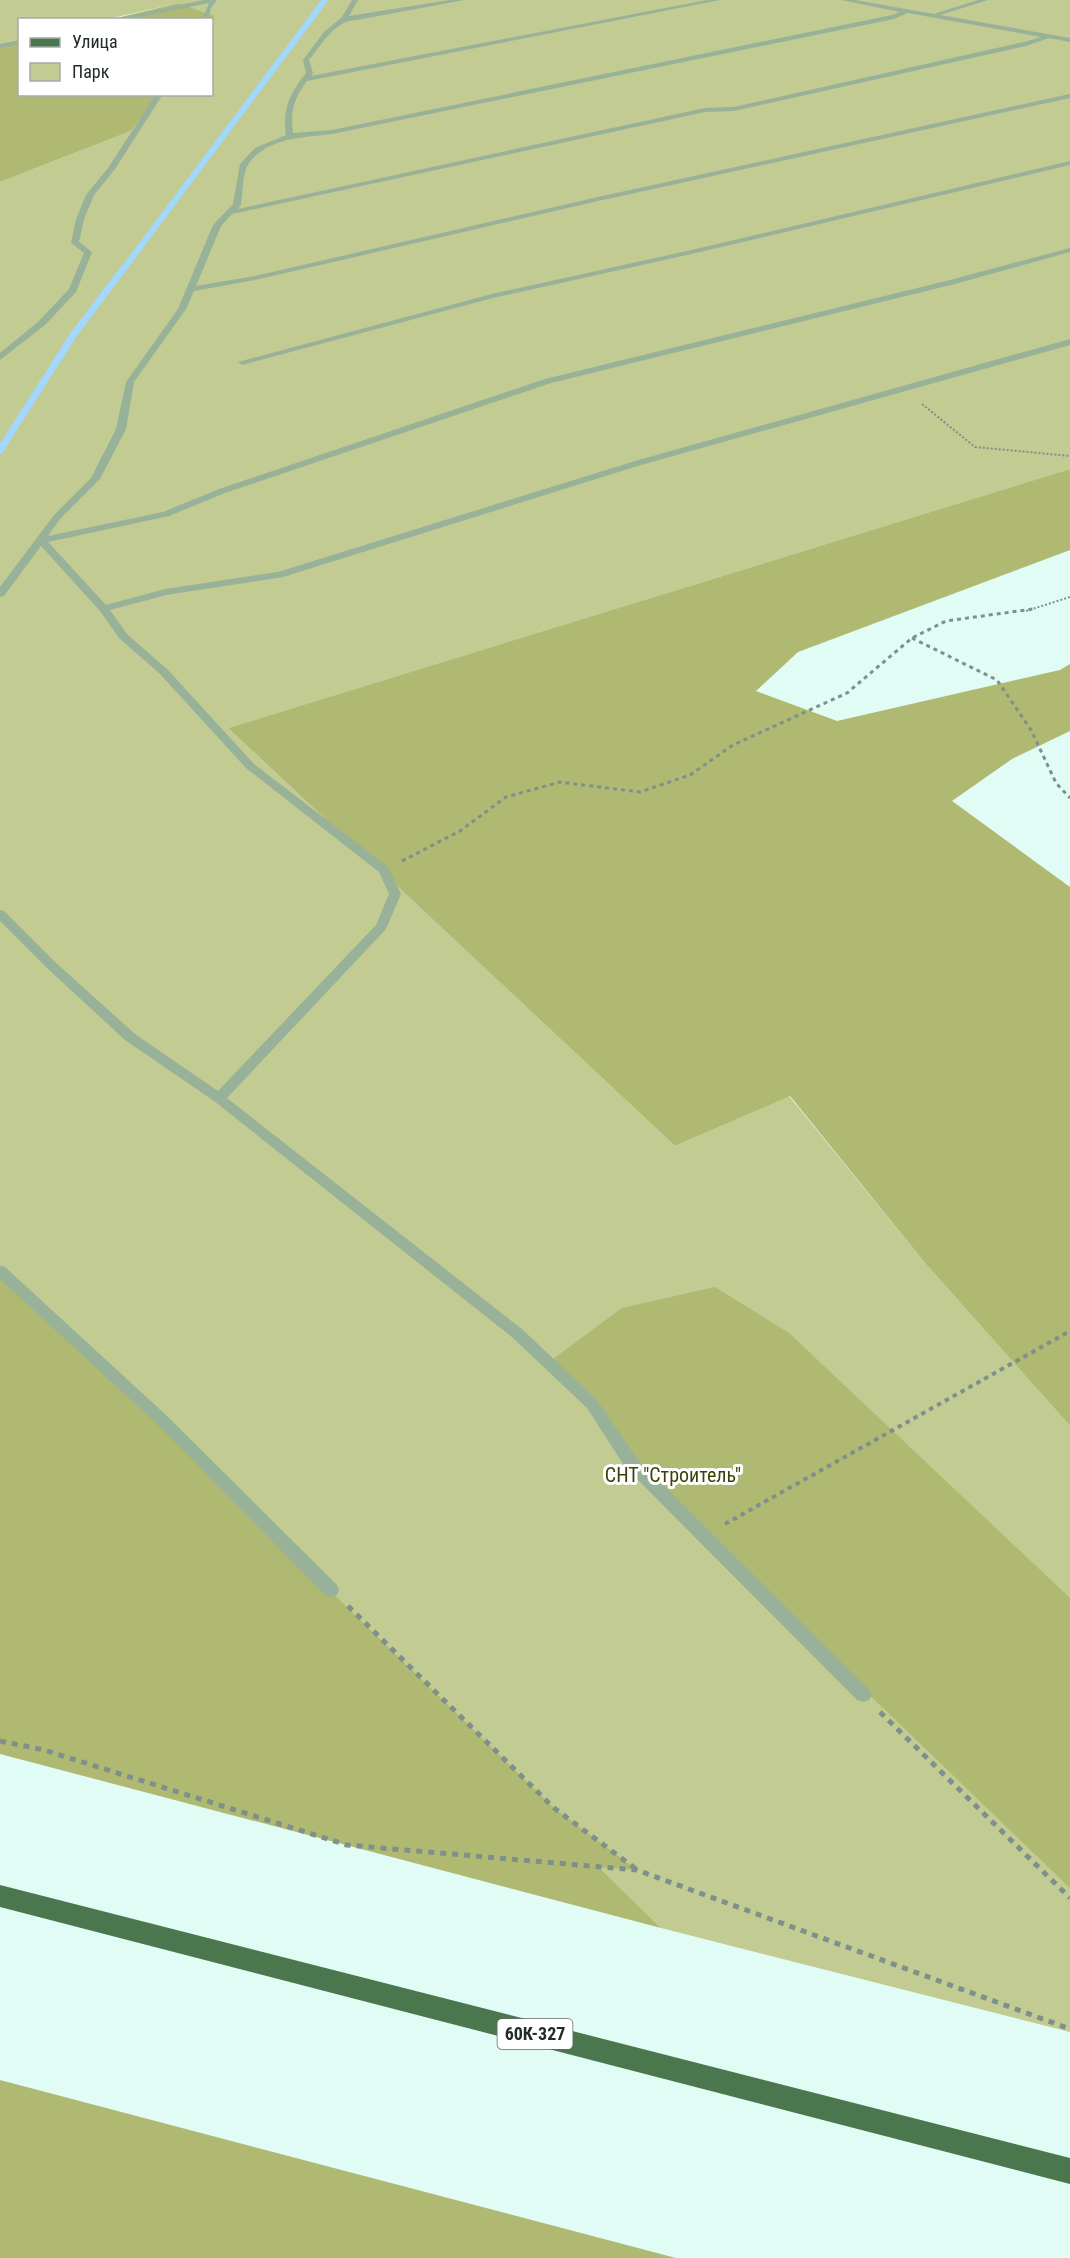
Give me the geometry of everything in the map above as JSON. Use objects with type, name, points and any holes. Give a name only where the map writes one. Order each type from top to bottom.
[{"type":"main road","name":"60К-327","points":[[0,1896],[1070,2171]]},
{"type":"lane","points":[[124,18],[214,0]]},
{"type":"lane","points":[[206,18],[214,0]]},
{"type":"lane","points":[[290,136],[287,121],[288,103],[309,73],[306,60],[326,33],[345,18],[355,0]]},
{"type":"lane","points":[[345,18],[357,18],[461,0]]},
{"type":"lane","points":[[304,79],[717,0]]},
{"type":"lane","points":[[844,0],[1068,39]]},
{"type":"lane","points":[[932,16],[985,0]]},
{"type":"lane","points":[[0,594],[57,517],[95,479],[121,429],[130,382],[182,309],[217,225],[237,205],[244,164],[258,150],[290,136],[332,132],[894,17],[908,11]]},
{"type":"lane","points":[[231,212],[705,110],[734,109],[1026,44],[1050,36]]},
{"type":"lane","points":[[0,46],[18,42]]},
{"type":"lane","points":[[0,357],[42,323],[73,290],[88,252],[75,243],[80,219],[87,203],[159,96]]},
{"type":"lane","points":[[191,289],[255,278],[518,216],[1070,96]]},
{"type":"lane","points":[[242,363],[492,297],[1070,163]]},
{"type":"lane","points":[[41,540],[166,514],[222,491],[548,381],[952,282],[1070,250]]},
{"type":"lane","points":[[104,609],[165,592],[279,575],[638,463],[1070,342]]},
{"type":"lane","points":[[41,540],[104,609],[123,636],[164,672],[250,766],[384,870],[395,894],[382,926],[219,1098]]},
{"type":"lane","points":[[0,914],[51,965],[130,1037],[219,1098],[518,1334],[592,1404],[631,1463],[863,1695]]},
{"type":"lane","points":[[0,1271],[161,1419],[331,1590]]},
{"type":"path","points":[[901,388],[975,447],[1070,456]]},
{"type":"path","points":[[384,870],[460,831],[506,797],[560,782],[640,792],[690,775],[733,745],[847,693],[912,638],[946,621],[1031,610],[1070,597]]},
{"type":"path","points":[[912,638],[997,680],[1031,730],[1056,783],[1070,798]]},
{"type":"path","points":[[704,1536],[1070,1331]]},
{"type":"path","points":[[331,1590],[554,1808],[637,1870]]},
{"type":"path","points":[[863,1695],[990,1823],[1070,1898]]},
{"type":"path","points":[[0,1741],[44,1750],[347,1845],[637,1870],[1070,2029]]},
{"type":"green space","name":"СНТ \"Строитель\"","points":[[0,0],[1070,0],[1070,469],[228,728],[675,1146],[789,1096],[925,1263],[1070,1426],[1070,2032],[661,1928],[0,1275],[0,182],[131,131],[157,96],[213,96],[213,16],[179,3],[112,18],[18,18],[18,40],[0,44]]},
{"type":"green space","points":[[179,3],[214,16],[212,18],[116,18]]},
{"type":"green space","points":[[18,40],[18,96],[157,96],[131,131],[0,182],[0,44]]},
{"type":"green space","points":[[1070,469],[1070,550],[798,652],[756,691],[837,721],[1060,670],[1070,664],[1070,731],[1012,759],[952,801],[1070,887],[1070,1426],[925,1263],[790,1096],[675,1146],[228,728]]},
{"type":"green space","points":[[0,1271],[554,1808],[637,1870],[599,1867],[661,1928],[0,1754]]},
{"type":"green space","points":[[715,1287],[789,1333],[1070,1598],[1070,1888],[636,1470],[553,1359],[622,1308]]},
{"type":"green space","points":[[0,2080],[676,2258],[0,2258]]},
{"type":"waterway","points":[[122,271],[325,0]]},
{"type":"waterway","points":[[0,450],[74,334],[123,269]]}]
